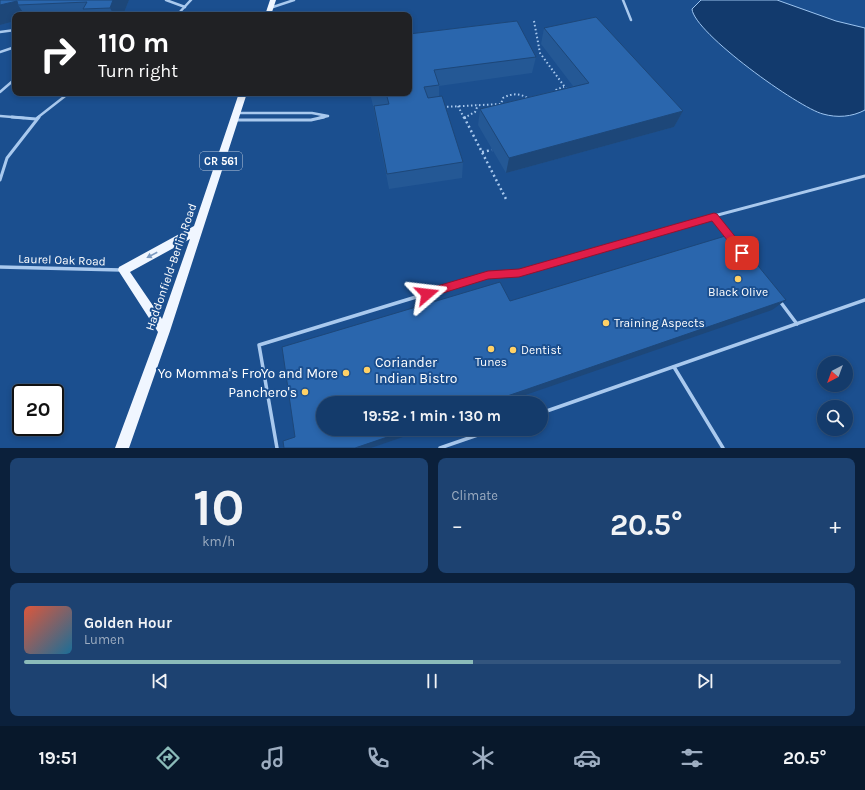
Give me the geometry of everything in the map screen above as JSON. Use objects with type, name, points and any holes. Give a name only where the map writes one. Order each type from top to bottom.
[{"type":"main road","points":[[269,11],[273,0]]},
{"type":"main road","name":"Haddonfield-Berlin Road","points":[[122,448],[164,331],[242,96]]},
{"type":"main road","points":[[164,331],[123,270],[198,229]]},
{"type":"lane","points":[[166,0],[185,7]]},
{"type":"lane","points":[[180,12],[191,0]]},
{"type":"lane","points":[[269,11],[294,0]]},
{"type":"lane","points":[[623,0],[631,20]]},
{"type":"lane","points":[[0,32],[12,30]]},
{"type":"lane","points":[[0,52],[12,49]]},
{"type":"lane","points":[[0,92],[12,82]]},
{"type":"lane","points":[[0,180],[7,158],[36,119],[65,96]]},
{"type":"lane","points":[[312,113],[328,116],[311,120],[235,117],[312,113]]},
{"type":"lane","points":[[0,116],[36,119]]},
{"type":"lane","points":[[277,448],[259,345],[488,275],[519,273],[714,216],[865,176]]},
{"type":"lane","points":[[714,216],[733,240]]},
{"type":"lane","name":"Laurel Oak Road","points":[[0,267],[123,270]]},
{"type":"lane","points":[[774,294],[797,324]]},
{"type":"lane","points":[[548,411],[865,300]]},
{"type":"lane","points":[[674,367],[724,448]]},
{"type":"lane","points":[[440,448],[474,436]]},
{"type":"path","points":[[534,21],[540,53],[569,93]]},
{"type":"path","points":[[553,97],[557,89],[565,87]]},
{"type":"path","points":[[442,108],[501,104],[504,98],[516,94],[525,96],[531,102]]},
{"type":"path","points":[[464,118],[473,115],[478,109],[478,105]]},
{"type":"path","points":[[458,106],[506,200]]},
{"type":"path","points":[[482,152],[492,150]]},
{"type":"water","points":[[701,0],[777,0],[836,21],[865,28],[865,110],[844,116],[823,114],[811,109],[772,84],[728,51],[710,35],[697,20],[692,9]]},
{"type":"building","points":[[0,0],[113,0],[110,8],[83,9],[87,2],[18,5],[17,1],[0,5]]},
{"type":"building","points":[[596,17],[683,111],[509,158],[480,109],[589,83],[544,28]]},
{"type":"building","points":[[517,21],[536,57],[434,70],[439,85],[424,87],[428,98],[442,96],[463,162],[387,174],[374,106],[389,104],[387,96],[412,96],[412,34]]},
{"type":"building","points":[[732,234],[786,300],[507,396],[316,396],[316,436],[390,436],[355,448],[284,448],[283,441],[295,437],[282,347],[500,282],[510,301]]},
{"type":"place","name":"Black Olive","points":[[738,279]]},
{"type":"place","name":"Training Aspects","points":[[606,323]]},
{"type":"place","name":"Tunes","points":[[491,349]]},
{"type":"place","name":"Dentist","points":[[513,350]]},
{"type":"place","name":"Coriander Indian Bistro","points":[[367,370]]},
{"type":"place","name":"Yo Momma's FroYo and More","points":[[346,373]]},
{"type":"place","name":"Panchero's","points":[[305,392]]},
{"type":"route","points":[[427,294],[488,275],[519,273],[714,216],[742,253]]}]
